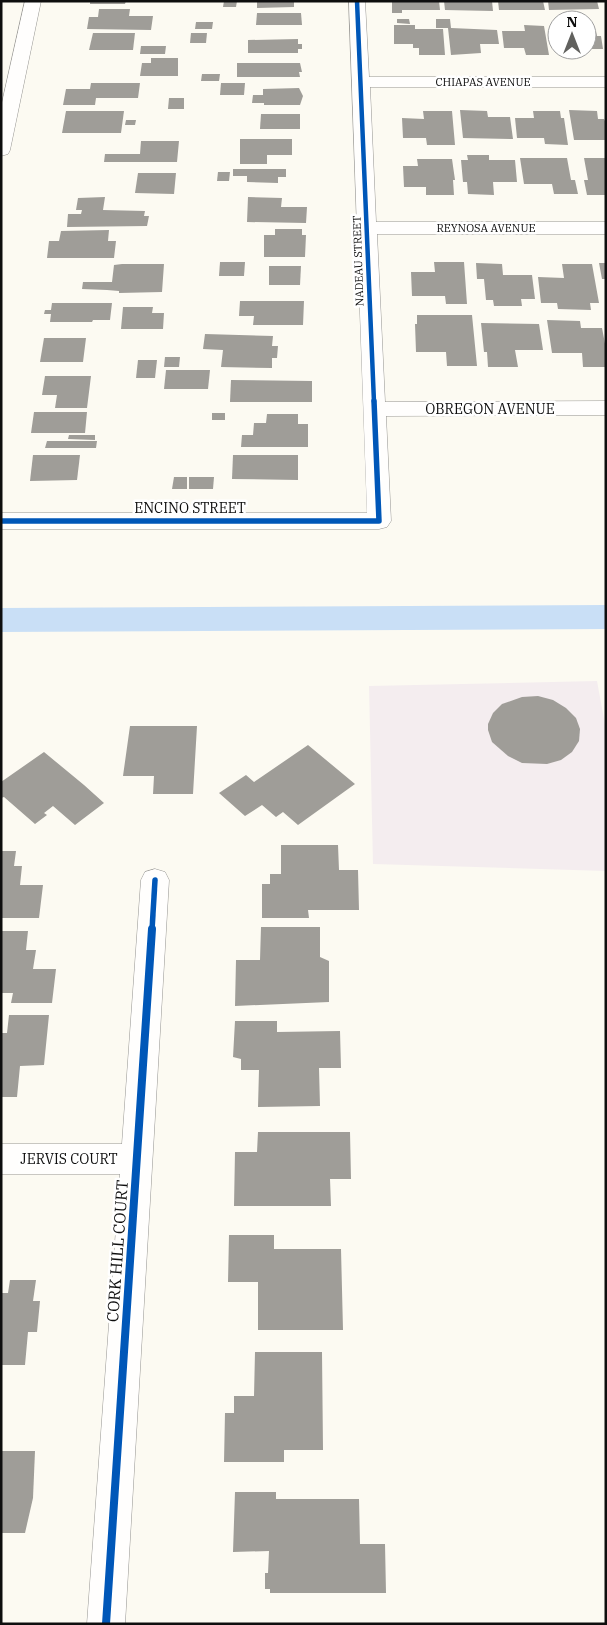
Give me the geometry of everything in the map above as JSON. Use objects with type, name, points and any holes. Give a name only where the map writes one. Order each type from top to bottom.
[{"type":"street","points":[[1,150],[33,1]]},
{"type":"street","name":"NADEAU STREET","points":[[357,1],[379,520]]},
{"type":"street","name":"CHIAPAS AVENUE","points":[[360,82],[606,82]]},
{"type":"street","name":"REYNOSA AVENUE","points":[[366,228],[606,228]]},
{"type":"street","name":"OBREGON AVENUE","points":[[374,409],[606,408]]},
{"type":"street","name":"ENCINO STREET","points":[[1,521],[379,520]]},
{"type":"street","name":"CORK HILL COURT","points":[[106,1624],[156,880]]},
{"type":"street","name":"JERVIS COURT","points":[[1,1159],[137,1159]]},
{"type":"shaded area","points":[[597,681],[606,730],[606,871],[373,864],[369,686]]},
{"type":"building","points":[[90,1],[126,1],[125,4],[90,4]]},
{"type":"building","points":[[224,1],[237,1],[236,7],[223,7]]},
{"type":"building","points":[[257,1],[294,1],[294,7],[257,8]]},
{"type":"building","points":[[392,1],[439,1],[440,10],[402,10],[402,13],[392,13]]},
{"type":"building","points":[[444,1],[492,1],[493,11],[445,10]]},
{"type":"building","points":[[498,1],[543,1],[545,10],[499,10]]},
{"type":"building","points":[[548,1],[597,1],[599,9],[549,10]]},
{"type":"building","points":[[99,9],[130,9],[129,16],[153,16],[151,30],[87,29],[89,17],[98,17]]},
{"type":"building","points":[[257,13],[301,13],[302,25],[256,25]]},
{"type":"building","points":[[397,19],[409,19],[410,24],[397,23]]},
{"type":"building","points":[[436,19],[450,19],[451,28],[497,30],[499,44],[480,44],[481,53],[451,55],[448,28],[436,28]]},
{"type":"building","points":[[196,22],[213,22],[212,29],[195,29]]},
{"type":"building","points":[[394,25],[415,25],[415,29],[443,29],[445,55],[419,55],[419,48],[413,48],[413,44],[394,44]]},
{"type":"building","points":[[524,25],[544,26],[547,55],[526,55],[524,48],[504,48],[502,31],[525,31]]},
{"type":"building","points":[[93,33],[135,33],[133,50],[89,50]]},
{"type":"building","points":[[191,33],[207,33],[206,43],[190,43]]},
{"type":"building","points":[[597,36],[601,36],[603,49],[597,49]]},
{"type":"building","points":[[298,39],[298,44],[302,44],[302,49],[298,49],[298,53],[248,53],[248,40]]},
{"type":"building","points":[[141,46],[166,46],[165,54],[140,54]]},
{"type":"building","points":[[151,58],[178,58],[178,76],[140,76],[142,63],[151,63]]},
{"type":"building","points":[[237,63],[300,63],[302,72],[299,72],[300,77],[237,77]]},
{"type":"building","points":[[202,74],[220,74],[219,81],[201,81]]},
{"type":"building","points":[[91,83],[140,83],[138,98],[96,98],[95,105],[63,105],[66,89],[90,89]]},
{"type":"building","points":[[221,83],[245,83],[244,95],[220,95]]},
{"type":"building","points":[[299,88],[303,96],[300,105],[252,103],[253,95],[263,95],[263,89]]},
{"type":"building","points":[[169,98],[184,98],[184,109],[168,109]]},
{"type":"building","points":[[460,110],[487,111],[488,117],[510,117],[513,139],[463,138]]},
{"type":"building","points":[[569,110],[597,111],[598,119],[604,119],[606,123],[606,140],[574,140]]},
{"type":"building","points":[[66,111],[124,111],[121,133],[62,133]]},
{"type":"building","points":[[423,111],[452,111],[455,145],[427,145],[426,138],[403,138],[402,118],[424,119]]},
{"type":"building","points":[[533,111],[560,111],[561,118],[564,118],[568,145],[545,144],[544,138],[517,138],[515,118],[534,118]]},
{"type":"building","points":[[261,114],[300,114],[300,129],[260,129]]},
{"type":"building","points":[[126,120],[136,120],[135,125],[125,125]]},
{"type":"building","points":[[240,139],[292,139],[292,155],[267,155],[267,164],[240,164]]},
{"type":"building","points":[[141,141],[179,141],[177,162],[104,162],[105,154],[140,154]]},
{"type":"building","points":[[467,155],[489,155],[489,160],[515,160],[517,182],[493,182],[494,195],[468,194],[467,182],[463,182],[461,160],[468,160]]},
{"type":"building","points":[[520,158],[567,158],[571,180],[575,180],[578,194],[554,194],[552,184],[524,184]]},
{"type":"building","points":[[584,158],[606,158],[606,195],[587,195],[584,180],[588,180]]},
{"type":"building","points":[[417,159],[452,159],[455,180],[453,180],[454,195],[426,195],[426,187],[404,187],[403,166],[418,166]]},
{"type":"building","points":[[233,169],[286,169],[286,177],[278,177],[278,183],[247,182],[247,176],[233,176]]},
{"type":"building","points":[[218,172],[230,172],[229,181],[217,181]]},
{"type":"building","points":[[138,173],[176,173],[174,194],[135,193]]},
{"type":"building","points":[[105,197],[103,210],[145,211],[144,216],[149,216],[147,226],[67,227],[68,214],[81,214],[82,210],[76,210],[78,198]]},
{"type":"building","points":[[248,197],[282,198],[281,207],[307,207],[306,223],[247,222]]},
{"type":"building","points":[[275,229],[302,229],[302,235],[306,235],[305,257],[264,257],[264,235],[275,235]]},
{"type":"building","points":[[109,230],[108,241],[116,241],[114,258],[47,258],[49,241],[59,241],[61,231]]},
{"type":"building","points":[[220,262],[245,262],[244,276],[219,276]]},
{"type":"building","points":[[434,262],[464,262],[467,304],[446,304],[445,296],[412,296],[411,272],[435,272]]},
{"type":"building","points":[[476,263],[502,264],[503,275],[532,275],[535,299],[521,299],[522,306],[494,306],[493,300],[486,300],[484,279],[477,279]]},
{"type":"building","points":[[599,263],[606,263],[606,279],[602,279]]},
{"type":"building","points":[[164,264],[162,292],[119,293],[119,291],[82,289],[83,282],[112,282],[114,265]]},
{"type":"building","points":[[562,264],[592,264],[599,303],[590,303],[591,310],[558,309],[557,303],[541,303],[538,277],[564,278]]},
{"type":"building","points":[[269,266],[301,266],[300,285],[269,285]]},
{"type":"building","points":[[240,301],[304,301],[303,325],[253,325],[254,316],[239,316]]},
{"type":"building","points":[[52,303],[112,303],[110,320],[50,322],[51,314],[44,314],[45,310],[51,310]]},
{"type":"building","points":[[123,307],[153,307],[152,313],[164,313],[163,329],[121,329]]},
{"type":"building","points":[[417,315],[472,315],[477,366],[447,366],[446,352],[416,352],[415,324],[417,324]]},
{"type":"building","points":[[547,320],[580,321],[581,328],[602,328],[606,349],[606,367],[583,367],[582,353],[552,353]]},
{"type":"building","points":[[481,323],[539,324],[543,350],[515,350],[518,367],[488,367],[487,352],[484,352]]},
{"type":"building","points":[[205,334],[273,336],[272,346],[278,346],[277,358],[272,358],[272,368],[221,367],[223,350],[203,349]]},
{"type":"building","points":[[44,338],[86,338],[83,362],[40,362]]},
{"type":"building","points":[[165,357],[180,357],[179,367],[164,367]]},
{"type":"building","points":[[138,360],[157,360],[155,378],[136,378]]},
{"type":"building","points":[[166,370],[210,370],[208,389],[164,389]]},
{"type":"building","points":[[45,376],[91,376],[87,408],[55,408],[57,395],[42,395]]},
{"type":"building","points":[[231,380],[312,381],[312,402],[230,402]]},
{"type":"building","points":[[34,412],[87,412],[85,433],[31,433]]},
{"type":"building","points":[[212,413],[225,413],[225,420],[212,420]]},
{"type":"building","points":[[267,414],[298,414],[298,424],[308,424],[308,447],[241,447],[242,435],[253,435],[254,423],[266,423]]},
{"type":"building","points":[[69,435],[95,435],[95,440],[68,439]]},
{"type":"building","points":[[47,441],[97,441],[96,448],[45,448]]},
{"type":"building","points":[[33,455],[80,455],[77,480],[30,481]]},
{"type":"building","points":[[233,455],[298,455],[298,480],[232,479]]},
{"type":"building","points":[[174,477],[187,477],[187,489],[172,489]]},
{"type":"building","points":[[189,477],[214,477],[213,489],[189,489]]},
{"type":"building","points":[[538,696],[553,700],[566,708],[576,718],[580,729],[579,741],[572,752],[561,760],[547,764],[522,763],[508,756],[492,742],[488,724],[493,713],[502,704],[522,697]]},
{"type":"building","points":[[130,726],[197,726],[193,794],[153,794],[154,776],[123,776]]},
{"type":"building","points":[[308,745],[355,784],[298,825],[283,812],[276,817],[262,805],[245,816],[219,793],[246,775],[254,782]]},
{"type":"building","points":[[44,752],[104,803],[75,825],[53,806],[44,813],[47,815],[35,824],[4,797],[1,798],[1,782]]},
{"type":"building","points":[[281,845],[338,845],[339,870],[358,870],[359,910],[308,910],[309,918],[262,918],[262,884],[270,884],[270,874],[281,874]]},
{"type":"building","points":[[1,851],[16,851],[14,866],[22,866],[20,885],[43,885],[39,918],[1,918]]},
{"type":"building","points":[[261,927],[320,927],[320,957],[329,961],[329,1002],[235,1006],[236,960],[260,960]]},
{"type":"building","points":[[1,931],[28,931],[26,950],[36,950],[33,969],[56,969],[52,1003],[11,1003],[13,993],[1,993]]},
{"type":"building","points":[[9,1015],[49,1015],[44,1065],[20,1066],[17,1097],[1,1097],[1,1033],[7,1033]]},
{"type":"building","points":[[235,1021],[277,1021],[277,1032],[340,1031],[341,1068],[319,1068],[320,1106],[258,1107],[259,1070],[241,1070],[241,1059],[233,1057]]},
{"type":"building","points":[[258,1132],[350,1132],[351,1179],[330,1179],[331,1206],[234,1206],[235,1152],[257,1152]]},
{"type":"building","points":[[229,1235],[274,1235],[274,1249],[341,1249],[343,1330],[258,1330],[258,1282],[228,1282]]},
{"type":"building","points":[[10,1280],[36,1280],[33,1301],[40,1301],[37,1332],[28,1332],[25,1365],[1,1365],[1,1293],[8,1293]]},
{"type":"building","points":[[255,1352],[322,1352],[323,1450],[284,1450],[284,1462],[224,1462],[225,1413],[234,1413],[234,1396],[254,1396]]},
{"type":"building","points":[[1,1451],[35,1451],[33,1498],[25,1533],[1,1533]]},
{"type":"building","points":[[235,1492],[276,1492],[276,1499],[359,1499],[360,1544],[385,1544],[386,1593],[270,1593],[270,1589],[265,1589],[265,1573],[268,1573],[269,1551],[233,1552]]},
{"type":"waterway","points":[[1,620],[606,617]]},
{"type":"cycle path","points":[[1,521],[379,521],[357,1]]},
{"type":"cycle path","points":[[106,1624],[155,880]]}]
